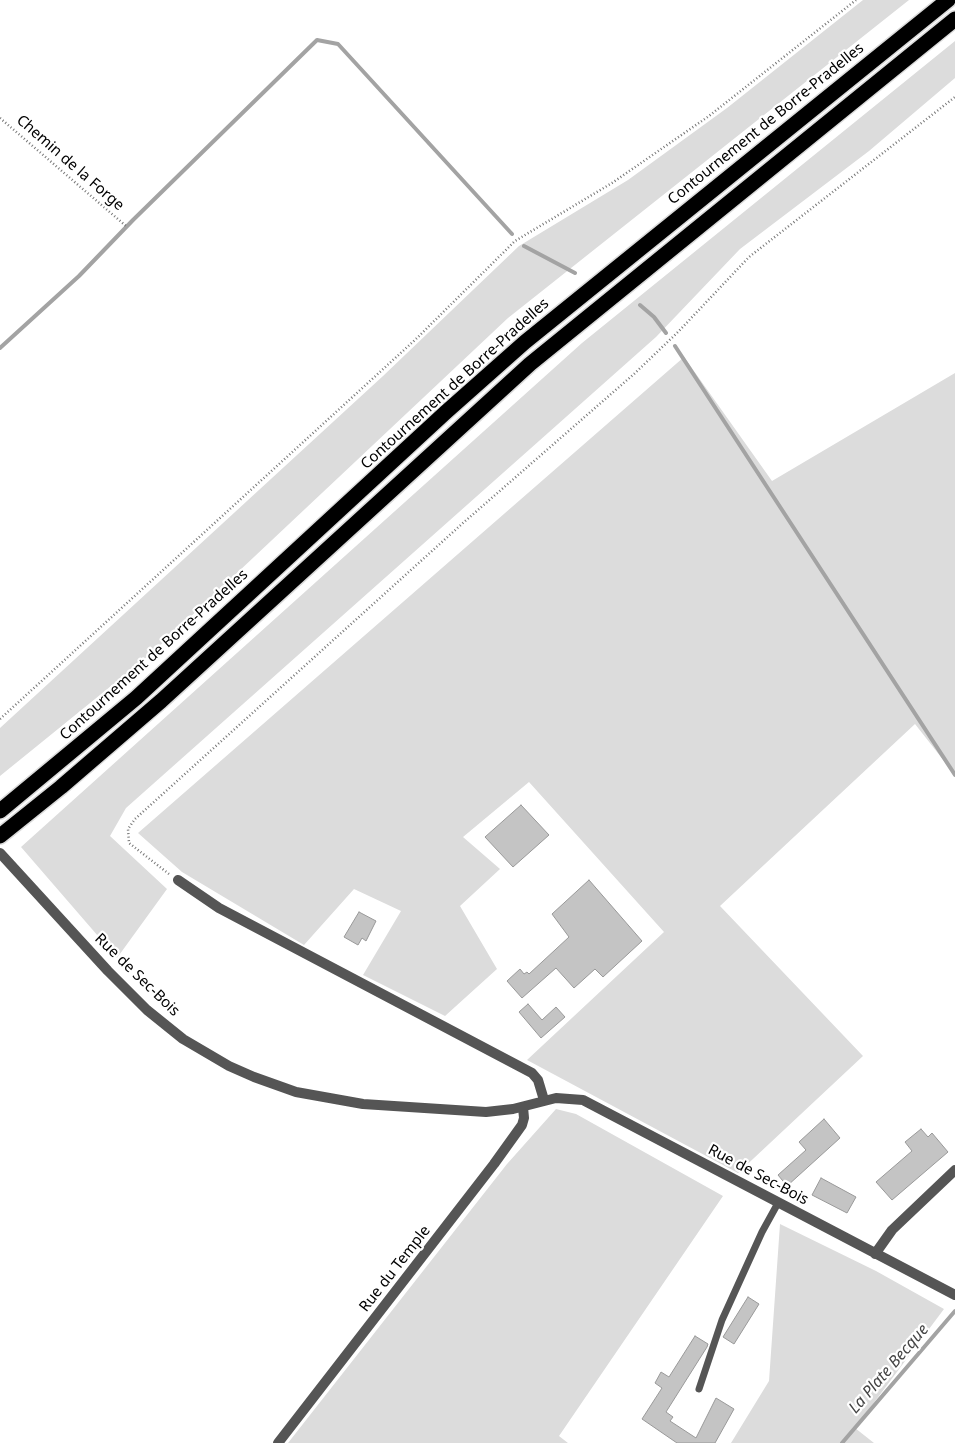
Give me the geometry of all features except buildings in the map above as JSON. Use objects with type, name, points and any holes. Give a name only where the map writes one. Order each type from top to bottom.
[{"type":"highway","name":"Contournement de Borre-Pradelles","points":[[0,811],[136,698],[525,342],[948,0]]},
{"type":"highway","points":[[0,836],[61,787],[161,701],[530,364],[955,19]]},
{"type":"street","name":"Rue de Sec-Bois","points":[[0,853],[108,971],[147,1010],[183,1038],[228,1066],[283,1088],[337,1101],[477,1112],[522,1107],[562,1097],[588,1102],[955,1295]]},
{"type":"street","points":[[178,880],[219,908],[532,1073],[538,1080],[544,1100]]},
{"type":"street","name":"Rue du Temple","points":[[278,1443],[494,1164],[522,1125],[524,1118],[522,1107]]},
{"type":"street","points":[[875,1254],[892,1230],[955,1170]]},
{"type":"lane","points":[[699,1388],[724,1315],[762,1232],[778,1203]]},
{"type":"path","points":[[0,719],[410,346],[515,241],[612,183],[709,116],[856,0]]},
{"type":"path","points":[[178,880],[132,847],[127,834],[134,819],[456,529],[641,367],[749,257],[955,97]]},
{"type":"path","name":"Chemin de la Forge","points":[[0,118],[126,226]]},
{"type":"shaded area","points":[[863,0],[909,0],[508,318],[153,652],[0,776],[0,728],[383,376],[519,246],[628,180],[727,108]]},
{"type":"shaded area","points":[[955,41],[955,78],[869,151],[740,249],[656,337],[126,808],[110,836],[167,889],[117,958],[21,847],[582,343]]},
{"type":"shaded area","points":[[684,357],[772,481],[955,373],[955,775],[915,724],[720,906],[863,1056],[738,1173],[527,1060],[664,932],[529,782],[463,837],[500,869],[460,906],[497,969],[445,1016],[363,975],[401,911],[354,889],[304,945],[182,872],[138,833]]},
{"type":"shaded area","points":[[556,1109],[576,1114],[723,1196],[559,1436],[568,1443],[288,1443],[507,1164]]},
{"type":"shaded area","points":[[780,1224],[876,1271],[944,1309],[855,1428],[874,1443],[731,1443],[769,1381]]},
{"type":"waterway","points":[[0,348],[79,276],[133,220],[317,40],[338,44],[512,234]]},
{"type":"waterway","points":[[524,246],[575,273]]},
{"type":"waterway","points":[[640,305],[654,317],[666,333]]},
{"type":"waterway","points":[[675,346],[955,775]]},
{"type":"waterway","name":"La Plate Becque","points":[[842,1443],[955,1311]]}]
